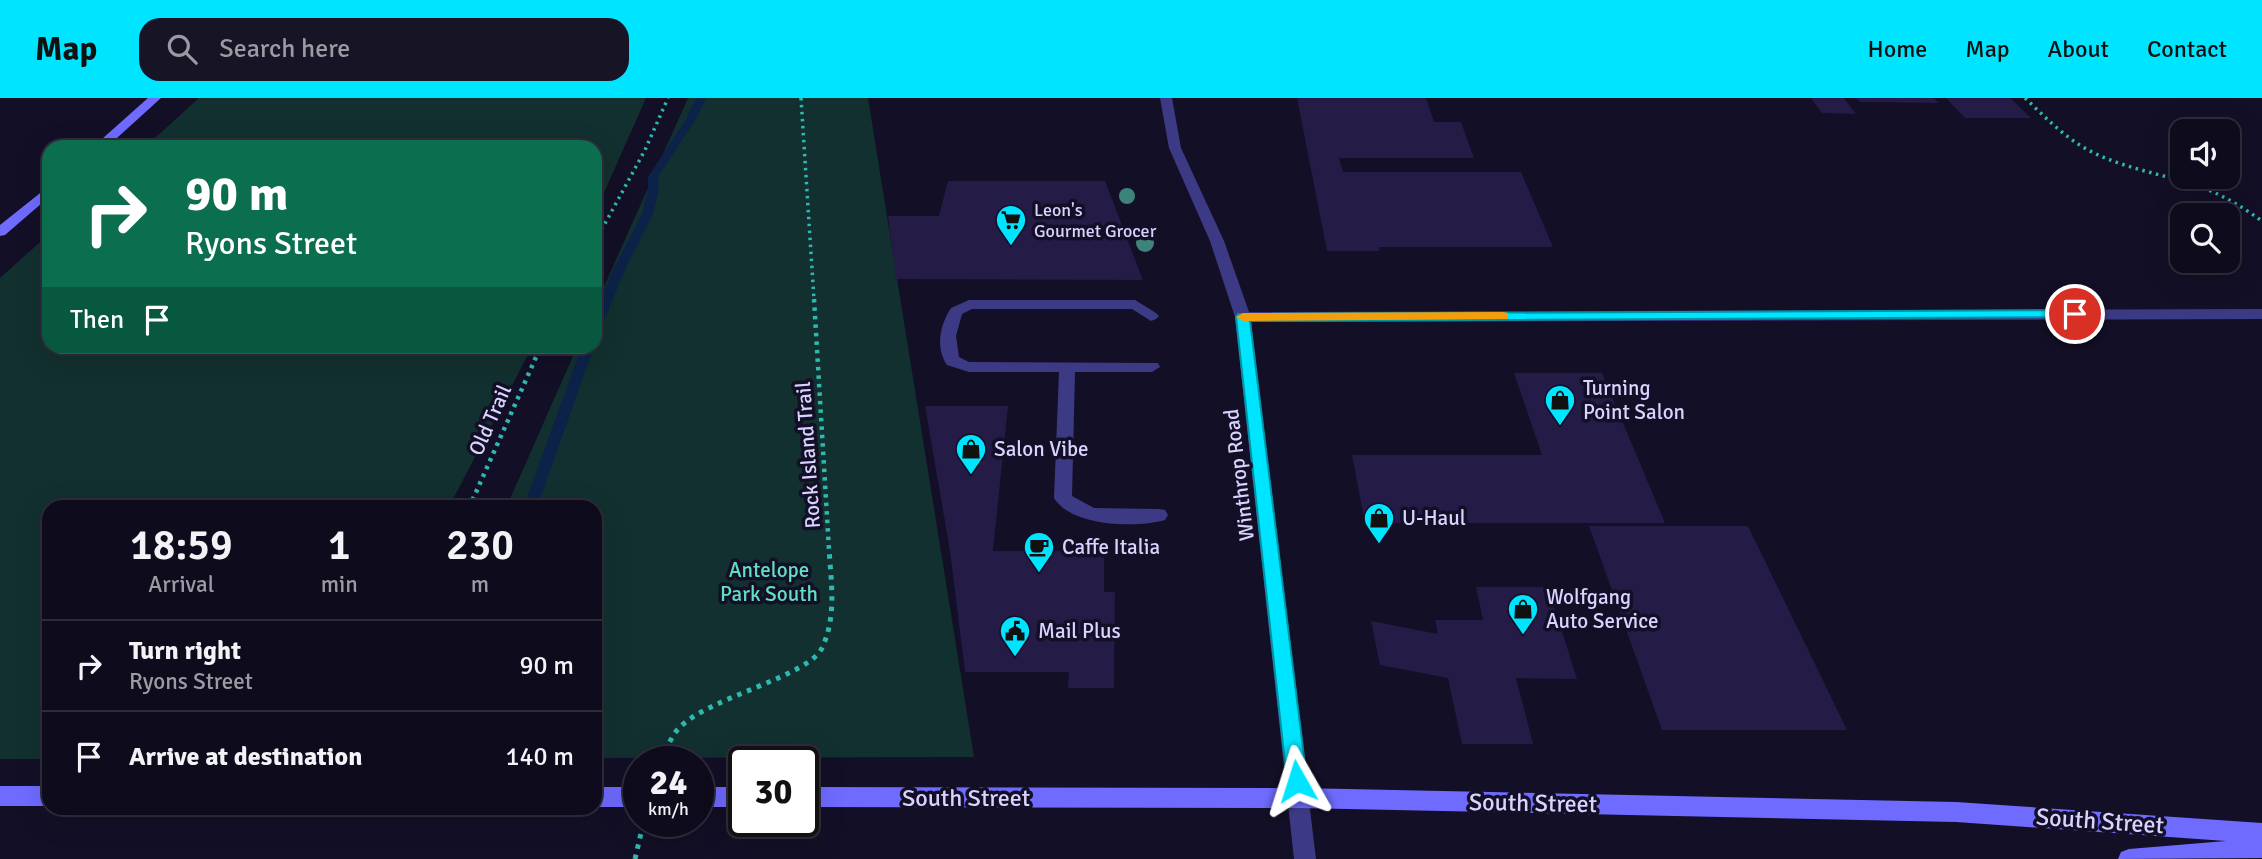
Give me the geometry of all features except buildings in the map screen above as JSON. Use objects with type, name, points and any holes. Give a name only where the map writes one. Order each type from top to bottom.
[{"type":"main road","points":[[107,140],[155,98]]},
{"type":"main road","points":[[0,232],[42,196]]},
{"type":"main road","points":[[0,796],[42,796]]},
{"type":"main road","points":[[602,797],[623,797]]},
{"type":"main road","name":"South Street","points":[[819,797],[1299,798],[1968,812],[2262,833]]},
{"type":"main road","name":"South Street","points":[[2129,859],[2262,848]]},
{"type":"street","name":"Winthrop Road","points":[[1166,98],[1175,148],[1217,241],[1243,317],[1305,859]]},
{"type":"street","points":[[1150,316],[1135,305],[969,304],[956,311],[951,321],[948,353],[954,361],[969,367],[1153,367]]},
{"type":"street","points":[[1243,317],[2262,314]]},
{"type":"street","points":[[1067,367],[1063,498],[1070,508],[1085,514],[1159,515]]},
{"type":"path","points":[[602,229],[645,150],[668,98]]},
{"type":"path","name":"Rock Island Trail","points":[[669,746],[678,729],[711,705],[793,672],[821,651],[833,611],[801,98]]},
{"type":"path","points":[[2025,98],[2070,139],[2101,157],[2208,188],[2231,199],[2262,221]]},
{"type":"path","name":"Old Trail","points":[[473,500],[537,354]]},
{"type":"path","points":[[635,859],[641,837]]},
{"type":"green space","points":[[199,98],[646,98],[602,197],[602,140],[153,140]]},
{"type":"green space","name":"Antelope Park South","points":[[688,98],[868,98],[974,757],[819,757],[819,746],[728,746],[728,758],[714,758],[714,746],[623,746],[623,758],[602,758],[602,500],[510,500],[574,354],[602,354],[602,291]]},
{"type":"green space","points":[[42,240],[42,354],[528,354],[453,500],[42,500],[42,759],[0,759],[0,278]]},
{"type":"waterway","points":[[602,311],[618,272],[648,214],[653,177],[691,119],[701,98]]},
{"type":"waterway","points":[[533,500],[585,354]]},
{"type":"slow traffic","points":[[1243,317],[1503,316]]},
{"type":"place","name":"Leon's Gourmet Grocer","points":[[1011,247]]},
{"type":"place","name":"Turning Point Salon","points":[[1560,427]]},
{"type":"place","name":"Salon Vibe","points":[[971,476]]},
{"type":"place","name":"U-Haul","points":[[1379,545]]},
{"type":"place","name":"Caffe Italia","points":[[1039,574]]},
{"type":"place","name":"Wolfgang Auto Service","points":[[1523,636]]},
{"type":"place","name":"Mail Plus","points":[[1015,658]]},
{"type":"route","points":[[1297,781],[1243,317],[2075,314]]}]
